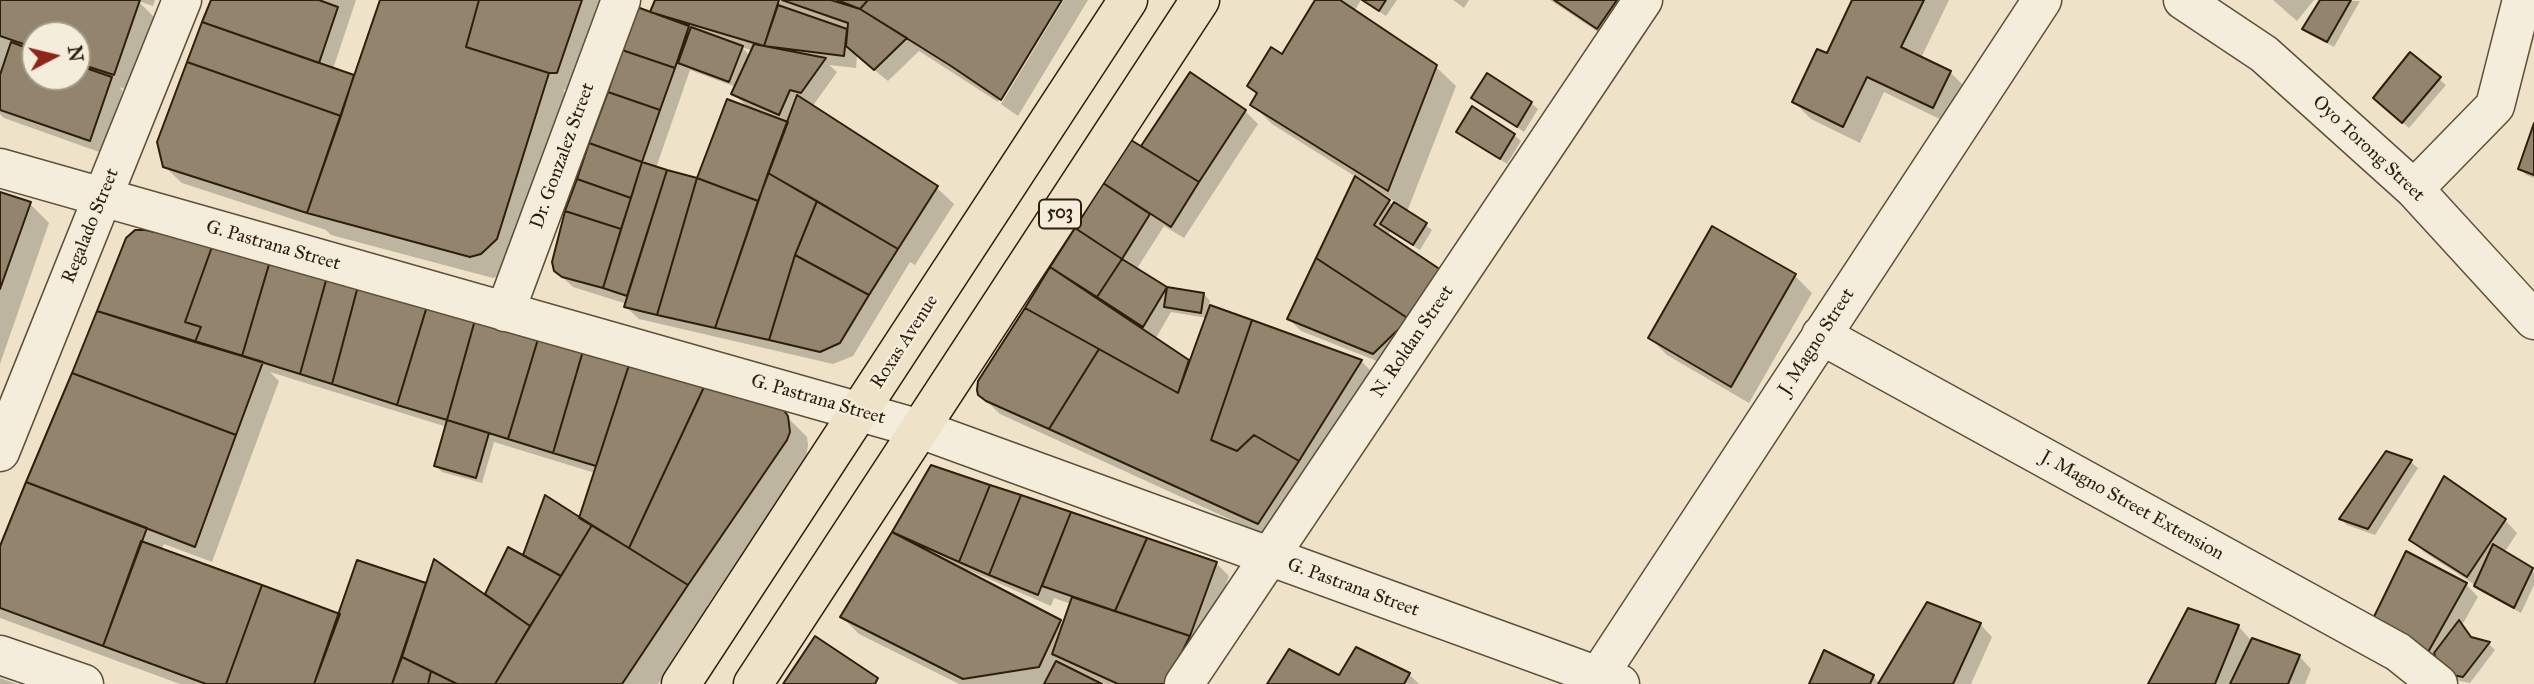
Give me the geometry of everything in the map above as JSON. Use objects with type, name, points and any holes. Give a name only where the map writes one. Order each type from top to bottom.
[{"type":"main road","name":"Roxas Avenue","points":[[681,684],[1128,0]]},
{"type":"main road","name":"503","points":[[753,684],[1200,0]]},
{"type":"street","name":"Regalado Street","points":[[0,452],[182,0]]},
{"type":"street","name":"Dr. Gonzalez Street","points":[[505,312],[621,0]]},
{"type":"street","name":"N. Roldan Street","points":[[1184,684],[1643,0]]},
{"type":"street","name":"J. Magno Street","points":[[1604,681],[1821,335],[2042,0]]},
{"type":"street","name":"Oyo Torong Street","points":[[2183,0],[2264,54],[2414,189],[2534,320]]},
{"type":"street","points":[[2414,189],[2495,106],[2522,0]]},
{"type":"street","name":"G. Pastrana Street","points":[[0,168],[920,429],[1604,681]]},
{"type":"street","name":"J. Magno Street Extension","points":[[1821,335],[2398,652],[2438,684]]},
{"type":"street","points":[[0,655],[84,684]]},
{"type":"building","points":[[0,0],[140,0],[114,75],[91,68],[91,21],[21,21],[21,43],[0,36]]},
{"type":"building","points":[[211,0],[319,0],[338,7],[319,63],[202,22]]},
{"type":"building","points":[[380,0],[479,0],[466,47],[549,73],[497,239],[481,254],[470,257],[307,213]]},
{"type":"building","points":[[479,0],[582,0],[557,73],[549,73],[466,47]]},
{"type":"building","points":[[655,0],[779,0],[764,46],[650,12]]},
{"type":"building","points":[[782,0],[831,0],[860,9],[907,38],[874,70],[846,46],[848,23]]},
{"type":"building","points":[[837,0],[868,0],[860,9]]},
{"type":"building","points":[[868,0],[1062,0],[1001,100],[860,9]]},
{"type":"building","points":[[1315,0],[1340,0],[1437,65],[1388,191],[1250,105],[1257,93],[1247,86],[1271,47],[1282,54]]},
{"type":"building","points":[[1362,0],[1386,0],[1379,11]]},
{"type":"building","points":[[1554,0],[1617,0],[1597,29]]},
{"type":"building","points":[[1852,0],[1924,0],[1901,47],[1951,71],[1933,108],[1867,77],[1843,127],[1792,102],[1817,49],[1827,53]]},
{"type":"building","points":[[2320,0],[2351,0],[2327,42],[2302,29]]},
{"type":"building","points":[[778,5],[847,29],[844,56],[764,46]]},
{"type":"building","points":[[637,7],[689,26],[675,68],[622,50]]},
{"type":"building","points":[[202,22],[354,75],[341,116],[187,62]]},
{"type":"building","points":[[691,27],[743,46],[729,82],[678,63]]},
{"type":"building","points":[[11,42],[21,46],[21,91],[91,91],[91,70],[112,77],[90,141],[0,110],[0,75]]},
{"type":"building","points":[[754,44],[826,58],[801,93],[790,90],[779,115],[731,94]]},
{"type":"building","points":[[622,50],[675,68],[660,110],[608,92]]},
{"type":"building","points":[[2410,52],[2441,77],[2402,123],[2373,98]]},
{"type":"building","points":[[187,62],[341,116],[307,213],[163,167],[157,142]]},
{"type":"building","points":[[1190,72],[1246,110],[1199,182],[1141,146]]},
{"type":"building","points":[[1487,73],[1532,102],[1517,127],[1471,98]]},
{"type":"building","points":[[608,92],[660,110],[642,162],[589,143]]},
{"type":"building","points":[[797,95],[938,186],[898,249],[768,173]]},
{"type":"building","points":[[727,99],[788,122],[758,201],[697,178]]},
{"type":"building","points":[[1472,106],[1515,134],[1500,159],[1456,132]]},
{"type":"building","points":[[2534,123],[2534,175],[2518,169]]},
{"type":"building","points":[[1131,140],[1199,182],[1171,227],[1103,183]]},
{"type":"building","points":[[589,143],[642,162],[631,198],[577,179]]},
{"type":"building","points":[[642,162],[667,170],[627,296],[603,288]]},
{"type":"building","points":[[667,170],[697,178],[657,315],[624,307]]},
{"type":"building","points":[[768,173],[817,201],[795,255],[769,340],[715,328]]},
{"type":"building","points":[[1355,176],[1390,200],[1374,225],[1441,270],[1409,319],[1316,258]]},
{"type":"building","points":[[697,178],[758,201],[715,328],[657,315]]},
{"type":"building","points":[[577,179],[631,198],[621,229],[565,211]]},
{"type":"building","points":[[1103,183],[1150,214],[1122,259],[1075,228]]},
{"type":"building","points":[[0,192],[31,202],[0,289]]},
{"type":"building","points":[[817,201],[898,249],[869,295],[795,255]]},
{"type":"building","points":[[1394,202],[1427,223],[1413,245],[1380,224]]},
{"type":"building","points":[[565,211],[621,229],[603,288],[562,277],[554,271],[552,262]]},
{"type":"building","points":[[1712,226],[1796,274],[1731,387],[1648,338]]},
{"type":"building","points":[[1075,228],[1122,259],[1097,297],[1050,267]]},
{"type":"building","points":[[135,230],[213,244],[185,322],[201,327],[195,342],[97,311],[126,238]]},
{"type":"building","points":[[213,244],[270,261],[242,356],[195,342],[201,327],[185,322]]},
{"type":"building","points":[[795,255],[869,295],[840,343],[820,352],[769,340]]},
{"type":"building","points":[[1316,258],[1409,319],[1373,354],[1287,319]]},
{"type":"building","points":[[1122,259],[1167,287],[1143,327],[1097,297]]},
{"type":"building","points":[[270,261],[327,277],[300,374],[242,356]]},
{"type":"building","points":[[1050,267],[1189,360],[1178,393],[1025,308]]},
{"type":"building","points":[[327,277],[358,286],[332,384],[300,374]]},
{"type":"building","points":[[358,286],[427,306],[397,405],[332,384]]},
{"type":"building","points":[[1167,287],[1204,293],[1201,313],[1164,307]]},
{"type":"building","points":[[1210,305],[1252,320],[1211,440],[1237,451],[1254,435],[1299,461],[1258,524],[1049,429],[1099,349],[1178,393]]},
{"type":"building","points":[[427,306],[475,320],[447,420],[397,405]]},
{"type":"building","points":[[1025,308],[1099,349],[1049,429],[986,401],[978,395],[977,390],[978,381]]},
{"type":"building","points":[[97,311],[263,362],[236,435],[72,373]]},
{"type":"building","points":[[475,320],[538,339],[508,439],[447,420]]},
{"type":"building","points":[[1252,320],[1362,360],[1299,461],[1254,435],[1237,451],[1211,440]]},
{"type":"building","points":[[538,339],[583,351],[553,453],[508,439]]},
{"type":"building","points":[[583,351],[629,365],[596,466],[553,453]]},
{"type":"building","points":[[629,365],[704,387],[629,548],[579,518]]},
{"type":"building","points":[[72,373],[236,435],[195,547],[26,482]]},
{"type":"building","points":[[704,387],[783,409],[788,416],[790,432],[688,585],[629,548]]},
{"type":"building","points":[[447,420],[489,433],[476,478],[434,466]]},
{"type":"building","points":[[2386,451],[2412,460],[2368,529],[2339,519]]},
{"type":"building","points":[[931,465],[990,485],[959,562],[892,532]]},
{"type":"building","points":[[2444,476],[2506,519],[2467,577],[2409,540]]},
{"type":"building","points":[[26,482],[147,528],[103,646],[0,608],[0,546]]},
{"type":"building","points":[[990,485],[1021,495],[989,575],[959,562]]},
{"type":"building","points":[[545,495],[592,525],[561,576],[523,555]]},
{"type":"building","points":[[1021,495],[1071,512],[1038,595],[989,575]]},
{"type":"building","points":[[1071,512],[1147,538],[1115,611],[1042,586]]},
{"type":"building","points":[[592,525],[688,585],[622,684],[495,684]]},
{"type":"building","points":[[892,532],[1061,620],[1039,667],[963,679],[840,617]]},
{"type":"building","points":[[1147,538],[1217,562],[1190,636],[1115,611]]},
{"type":"building","points":[[141,541],[262,585],[226,684],[206,684],[103,646]]},
{"type":"building","points":[[2493,544],[2533,568],[2514,608],[2474,586]]},
{"type":"building","points":[[508,547],[561,576],[530,626],[485,594]]},
{"type":"building","points":[[2406,551],[2467,583],[2427,654],[2368,629]]},
{"type":"building","points":[[434,559],[530,626],[495,684],[457,684],[402,657]]},
{"type":"building","points":[[357,560],[426,583],[392,684],[314,684]]},
{"type":"building","points":[[262,585],[340,614],[314,684],[226,684]]},
{"type":"building","points":[[1072,597],[1190,636],[1166,684],[1118,684],[1052,654]]},
{"type":"building","points":[[1927,602],[1981,623],[1953,684],[1878,684]]},
{"type":"building","points":[[2188,608],[2239,625],[2215,684],[2148,684]]},
{"type":"building","points":[[2459,620],[2471,637],[2490,642],[2463,677],[2442,673],[2434,653]]},
{"type":"building","points":[[815,636],[878,678],[875,684],[783,684]]},
{"type":"building","points":[[2252,638],[2300,655],[2288,684],[2230,684]]},
{"type":"building","points":[[1356,647],[1410,673],[1404,684],[1267,684],[1289,649],[1339,675]]},
{"type":"building","points":[[1824,650],[1874,675],[1870,684],[1809,684]]},
{"type":"building","points":[[402,657],[431,671],[428,684],[392,684]]},
{"type":"building","points":[[1056,661],[1102,684],[1044,684]]},
{"type":"building","points":[[431,671],[457,684],[428,684]]}]
